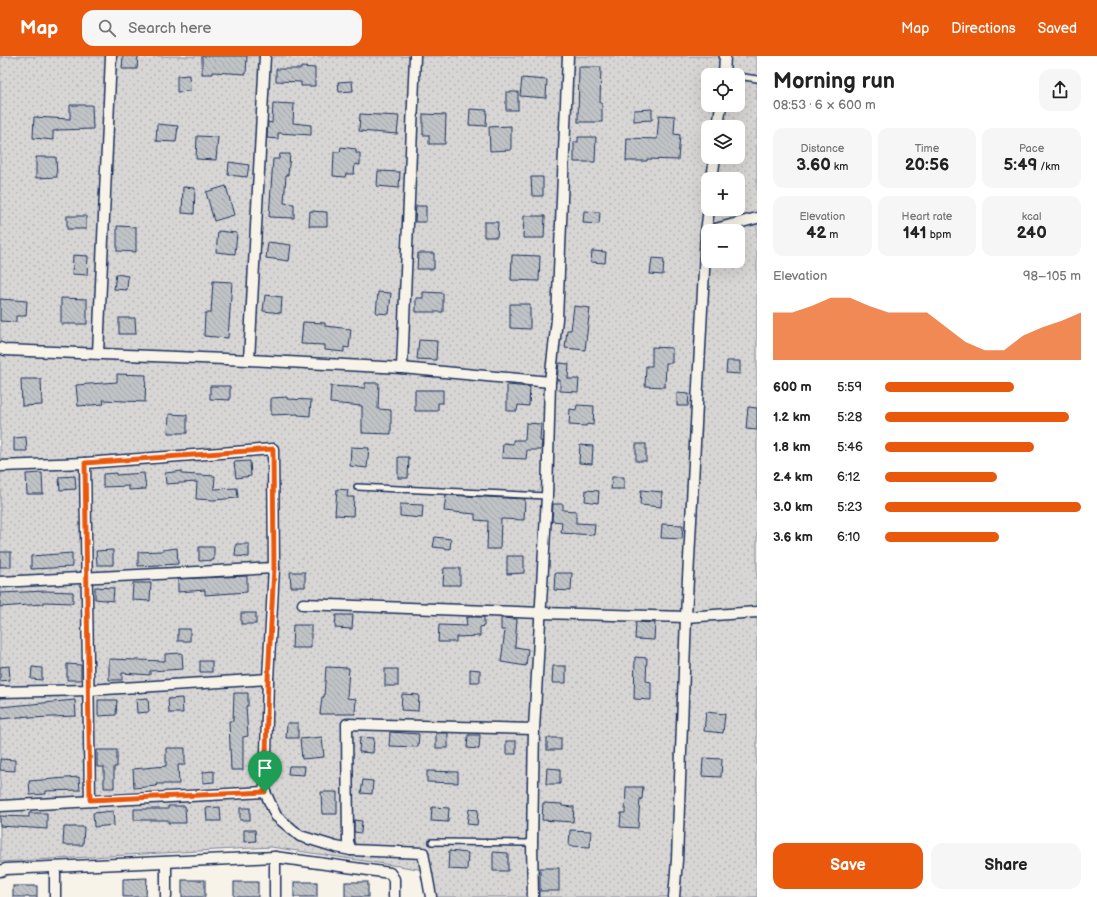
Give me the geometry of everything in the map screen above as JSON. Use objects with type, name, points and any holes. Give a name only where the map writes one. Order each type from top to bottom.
[{"type":"street","points":[[98,353],[111,56]]},
{"type":"street","points":[[249,360],[265,56]]},
{"type":"street","points":[[402,368],[415,56]]},
{"type":"street","points":[[533,897],[532,843],[534,729],[547,496],[550,382],[557,319],[568,56]]},
{"type":"street","points":[[725,56],[726,68]]},
{"type":"street","points":[[734,224],[757,218]]},
{"type":"street","points":[[674,897],[677,860],[686,617],[705,268]]},
{"type":"street","points":[[0,348],[5,350],[98,353],[402,368],[550,382]]},
{"type":"street","points":[[0,466],[85,463],[273,449],[274,568],[268,679],[265,792],[276,816],[300,836],[351,850],[423,853],[431,897]]},
{"type":"street","points":[[85,463],[90,800]]},
{"type":"street","points":[[0,582],[274,568]]},
{"type":"street","points":[[303,604],[686,617],[757,612]]},
{"type":"street","points":[[0,692],[89,690],[268,679]]},
{"type":"street","points":[[351,850],[348,842],[347,724],[534,729]]},
{"type":"street","points":[[0,806],[90,800],[265,792]]},
{"type":"street","points":[[275,897],[276,857]]},
{"type":"street","points":[[0,871],[6,869],[276,857],[390,873],[394,879],[394,897]]},
{"type":"street","points":[[166,862],[166,897]]},
{"type":"street","points":[[55,867],[55,897]]},
{"type":"lane","points":[[745,77],[757,79]]},
{"type":"lane","points":[[357,488],[547,496]]},
{"type":"lane","points":[[432,842],[532,843]]},
{"type":"shaded area","points":[[0,56],[757,56],[757,897],[427,897],[425,870],[271,847],[0,862]]},
{"type":"building","points":[[123,56],[138,56],[137,69],[122,69]]},
{"type":"building","points":[[202,56],[247,56],[246,74],[213,72],[213,74],[202,74]]},
{"type":"building","points":[[301,67],[315,68],[315,86],[301,86],[301,82],[276,81],[276,69],[301,69]]},
{"type":"building","points":[[579,67],[601,67],[600,103],[602,103],[602,122],[578,122]]},
{"type":"building","points":[[189,75],[190,91],[177,92],[177,76]]},
{"type":"building","points":[[522,78],[547,80],[546,98],[520,96]]},
{"type":"building","points":[[352,81],[353,91],[339,92],[338,82]]},
{"type":"building","points":[[506,92],[518,92],[518,110],[506,110]]},
{"type":"building","points":[[273,103],[294,104],[293,123],[311,125],[311,135],[278,133],[278,139],[267,138],[268,122],[272,123]]},
{"type":"building","points":[[70,105],[92,105],[93,129],[53,131],[53,140],[33,138],[34,117],[70,119]]},
{"type":"building","points":[[470,109],[487,110],[486,126],[469,125]]},
{"type":"building","points":[[652,109],[652,120],[634,121],[634,110]]},
{"type":"building","points":[[360,114],[399,116],[397,134],[359,131]]},
{"type":"building","points":[[423,114],[446,115],[445,144],[429,144],[429,135],[423,135]]},
{"type":"building","points":[[659,115],[675,116],[674,134],[680,135],[678,160],[647,159],[647,161],[626,161],[627,138],[657,139]]},
{"type":"building","points":[[157,124],[178,126],[176,142],[156,141]]},
{"type":"building","points":[[511,126],[511,150],[490,151],[489,127]]},
{"type":"building","points":[[197,136],[218,137],[216,160],[196,159]]},
{"type":"building","points":[[578,137],[596,137],[595,162],[574,162],[574,142],[578,142]]},
{"type":"building","points":[[341,147],[356,149],[356,153],[360,153],[360,165],[355,164],[354,174],[346,174],[345,177],[333,176],[334,152],[340,152]]},
{"type":"building","points":[[280,154],[290,154],[288,175],[286,175],[284,203],[294,204],[294,218],[269,217],[273,159],[279,159]]},
{"type":"building","points":[[36,157],[56,157],[57,177],[36,178]]},
{"type":"building","points":[[229,162],[249,165],[247,177],[228,175]]},
{"type":"building","points":[[378,171],[400,172],[399,188],[377,186]]},
{"type":"building","points":[[531,177],[543,177],[543,196],[532,196]]},
{"type":"building","points":[[226,186],[234,215],[214,221],[206,192]]},
{"type":"building","points":[[183,187],[195,188],[194,214],[182,213]]},
{"type":"building","points":[[416,206],[426,206],[426,222],[415,222]]},
{"type":"building","points":[[310,211],[327,212],[327,226],[309,226]]},
{"type":"building","points":[[584,211],[600,212],[599,224],[583,223]]},
{"type":"building","points":[[67,216],[86,216],[86,229],[67,229]]},
{"type":"building","points":[[524,216],[545,216],[544,238],[523,238]]},
{"type":"building","points":[[484,222],[498,222],[497,237],[484,237]]},
{"type":"building","points":[[117,226],[136,227],[136,252],[117,251]]},
{"type":"building","points":[[218,231],[237,233],[235,254],[216,252]]},
{"type":"building","points":[[268,242],[291,245],[289,261],[266,258]]},
{"type":"building","points":[[592,251],[606,252],[605,263],[591,262]]},
{"type":"building","points":[[418,253],[434,253],[434,269],[417,269]]},
{"type":"building","points":[[73,255],[88,256],[87,275],[72,274]]},
{"type":"building","points":[[512,255],[540,256],[539,281],[511,280]]},
{"type":"building","points":[[652,258],[664,259],[663,275],[650,274]]},
{"type":"building","points":[[116,274],[128,276],[127,290],[114,289]]},
{"type":"building","points":[[213,281],[232,282],[228,338],[204,336],[205,313],[211,313]]},
{"type":"building","points":[[378,292],[391,293],[389,314],[376,313]]},
{"type":"building","points":[[423,292],[443,293],[443,312],[416,312],[416,298],[423,298]]},
{"type":"building","points":[[265,295],[282,297],[281,313],[263,311]]},
{"type":"building","points":[[61,298],[87,299],[87,324],[61,324]]},
{"type":"building","points":[[0,299],[27,301],[26,316],[16,316],[16,322],[0,321]]},
{"type":"building","points":[[510,304],[530,304],[530,329],[510,328]]},
{"type":"building","points":[[574,306],[590,308],[585,350],[565,348],[567,330],[571,330]]},
{"type":"building","points":[[119,318],[135,318],[136,334],[119,334]]},
{"type":"building","points":[[303,322],[325,323],[325,326],[351,329],[349,348],[344,347],[344,352],[325,350],[325,345],[301,344]]},
{"type":"building","points":[[419,340],[437,341],[436,360],[417,359]]},
{"type":"building","points":[[652,347],[672,348],[672,363],[666,363],[665,387],[645,386],[646,366],[652,366]]},
{"type":"building","points":[[727,361],[740,361],[740,374],[726,373]]},
{"type":"building","points":[[559,363],[569,364],[568,379],[579,379],[578,392],[560,391],[560,380],[557,380]]},
{"type":"building","points":[[117,374],[146,375],[145,402],[103,400],[104,404],[78,406],[76,385],[117,382]]},
{"type":"building","points":[[21,379],[41,379],[42,405],[22,406]]},
{"type":"building","points":[[365,383],[379,383],[378,409],[391,410],[391,434],[362,433],[362,406],[330,403],[331,386],[365,388]]},
{"type":"building","points":[[507,385],[530,387],[529,406],[518,405],[517,411],[507,411]]},
{"type":"building","points":[[210,386],[230,386],[230,400],[210,399]]},
{"type":"building","points":[[415,390],[443,390],[443,403],[438,403],[438,411],[415,411]]},
{"type":"building","points":[[677,393],[689,394],[688,406],[677,406]]},
{"type":"building","points":[[287,397],[287,399],[311,400],[310,416],[298,414],[271,415],[271,398]]},
{"type":"building","points":[[577,405],[594,406],[593,425],[569,425],[570,409],[576,410]]},
{"type":"building","points":[[748,407],[757,408],[757,430],[746,429]]},
{"type":"building","points":[[169,414],[187,415],[187,433],[168,433]]},
{"type":"building","points":[[526,423],[541,424],[541,450],[527,450],[526,459],[502,458],[503,443],[513,444],[513,440],[525,440]]},
{"type":"building","points":[[26,437],[27,451],[14,451],[14,438]]},
{"type":"building","points":[[636,444],[646,444],[646,461],[636,461]]},
{"type":"building","points":[[580,445],[593,446],[592,464],[579,463]]},
{"type":"building","points":[[351,447],[369,448],[367,468],[350,466]]},
{"type":"building","points":[[398,457],[409,457],[408,478],[398,478]]},
{"type":"building","points":[[250,461],[251,476],[236,478],[234,462]]},
{"type":"building","points":[[182,471],[182,474],[215,476],[214,489],[237,488],[238,498],[214,500],[196,499],[197,482],[166,484],[165,473]]},
{"type":"building","points":[[42,473],[43,494],[27,494],[26,474]]},
{"type":"building","points":[[116,473],[116,475],[144,473],[146,489],[129,490],[129,486],[103,487],[103,474]]},
{"type":"building","points":[[75,476],[76,489],[60,490],[59,477]]},
{"type":"building","points":[[612,477],[624,477],[624,489],[611,489]]},
{"type":"building","points":[[337,489],[348,490],[347,497],[354,497],[353,516],[335,515]]},
{"type":"building","points":[[586,490],[599,491],[598,503],[585,501]]},
{"type":"building","points":[[641,490],[662,492],[661,507],[640,505]]},
{"type":"building","points":[[446,495],[525,499],[524,520],[501,519],[500,549],[487,549],[488,521],[475,520],[475,514],[444,511]]},
{"type":"building","points":[[400,504],[423,505],[422,518],[400,516]]},
{"type":"building","points":[[553,504],[563,504],[563,510],[576,511],[576,523],[595,524],[594,535],[561,533],[562,522],[552,521]]},
{"type":"building","points":[[662,524],[683,525],[682,539],[661,538]]},
{"type":"building","points":[[435,537],[451,539],[450,549],[433,547]]},
{"type":"building","points":[[236,544],[249,544],[249,557],[235,556]]},
{"type":"building","points":[[199,547],[214,547],[214,560],[199,561]]},
{"type":"building","points":[[177,548],[178,564],[138,566],[138,552],[162,551]]},
{"type":"building","points":[[113,550],[113,565],[97,565],[96,551]]},
{"type":"building","points":[[0,552],[11,552],[11,567],[0,567]]},
{"type":"building","points":[[72,553],[72,567],[31,569],[31,556]]},
{"type":"building","points":[[507,556],[524,556],[524,573],[507,574]]},
{"type":"building","points":[[444,568],[460,568],[460,585],[443,585]]},
{"type":"building","points":[[290,572],[305,572],[305,587],[291,587]]},
{"type":"building","points":[[555,573],[572,573],[571,591],[554,590]]},
{"type":"building","points":[[247,576],[247,592],[205,595],[205,590],[178,592],[178,579]]},
{"type":"building","points":[[133,583],[151,583],[150,601],[132,600]]},
{"type":"building","points":[[95,587],[114,588],[113,601],[95,599]]},
{"type":"building","points":[[46,591],[73,592],[73,603],[43,602],[43,604],[0,607],[0,593]]},
{"type":"building","points":[[241,613],[256,613],[256,624],[241,624]]},
{"type":"building","points":[[336,615],[353,615],[352,629],[335,628]]},
{"type":"building","points":[[484,617],[484,626],[480,627],[480,636],[456,637],[456,642],[438,642],[439,625],[467,626],[466,618]]},
{"type":"building","points":[[501,618],[517,619],[515,647],[528,649],[526,666],[501,662],[505,630],[501,630]]},
{"type":"building","points":[[636,622],[655,623],[654,640],[635,639]]},
{"type":"building","points":[[293,625],[311,625],[311,648],[292,648]]},
{"type":"building","points":[[178,629],[190,629],[190,641],[178,641]]},
{"type":"building","points":[[182,653],[183,669],[150,671],[150,675],[122,673],[122,680],[109,680],[109,659],[165,661],[165,654]]},
{"type":"building","points":[[635,657],[647,658],[646,681],[651,682],[651,700],[634,699]]},
{"type":"building","points":[[200,661],[212,661],[212,672],[200,672]]},
{"type":"building","points":[[67,664],[81,665],[81,680],[67,680]]},
{"type":"building","points":[[9,666],[10,680],[0,681],[0,667]]},
{"type":"building","points":[[553,666],[566,666],[566,683],[552,683]]},
{"type":"building","points":[[32,667],[42,668],[42,680],[31,679]]},
{"type":"building","points":[[326,667],[349,668],[347,698],[356,699],[355,714],[320,714],[322,697],[324,697]]},
{"type":"building","points":[[385,669],[398,669],[398,686],[385,686]]},
{"type":"building","points":[[470,669],[480,670],[480,682],[470,682]]},
{"type":"building","points":[[234,693],[248,693],[248,706],[246,706],[248,736],[243,737],[243,770],[231,770],[229,721],[233,721]]},
{"type":"building","points":[[402,694],[419,695],[418,711],[401,710]]},
{"type":"building","points":[[148,698],[149,712],[137,713],[136,699]]},
{"type":"building","points":[[182,698],[183,713],[169,713],[168,699]]},
{"type":"building","points":[[75,700],[76,716],[29,718],[29,716],[1,719],[0,707]]},
{"type":"building","points":[[98,700],[117,700],[116,715],[98,716]]},
{"type":"building","points":[[706,712],[725,714],[723,733],[704,731]]},
{"type":"building","points":[[287,723],[298,723],[298,738],[286,738]]},
{"type":"building","points":[[390,732],[419,734],[418,747],[389,746]]},
{"type":"building","points":[[436,733],[448,733],[448,748],[436,748]]},
{"type":"building","points":[[468,735],[480,735],[479,749],[467,748]]},
{"type":"building","points":[[322,737],[324,757],[302,759],[300,739]]},
{"type":"building","points":[[360,737],[374,738],[373,753],[359,752]]},
{"type":"building","points":[[547,738],[561,738],[561,750],[547,750]]},
{"type":"building","points":[[506,741],[516,741],[516,754],[506,754]]},
{"type":"building","points":[[166,748],[185,748],[185,765],[178,765],[179,784],[156,784],[157,786],[134,788],[133,769],[166,766]]},
{"type":"building","points":[[97,750],[117,750],[117,767],[114,767],[114,788],[104,788],[104,767],[97,767]]},
{"type":"building","points":[[703,758],[722,759],[721,777],[702,776]]},
{"type":"building","points":[[0,759],[15,760],[15,771],[0,770]]},
{"type":"building","points":[[289,766],[305,766],[304,775],[288,774]]},
{"type":"building","points":[[547,768],[560,769],[560,784],[546,784]]},
{"type":"building","points":[[214,771],[214,782],[203,783],[203,772]]},
{"type":"building","points":[[427,771],[458,772],[458,783],[427,782]]},
{"type":"building","points":[[79,777],[80,790],[46,791],[46,794],[30,795],[29,781]]},
{"type":"building","points":[[363,780],[373,781],[372,794],[361,793]]},
{"type":"building","points":[[626,787],[643,787],[642,799],[640,799],[638,828],[620,827],[621,813],[625,813]]},
{"type":"building","points":[[321,792],[337,792],[337,814],[322,814]]},
{"type":"building","points":[[543,803],[562,804],[562,806],[574,807],[573,822],[542,820]]},
{"type":"building","points":[[168,806],[185,806],[186,823],[168,823],[168,820],[134,820],[134,809],[168,809]]},
{"type":"building","points":[[220,807],[221,821],[207,821],[206,808]]},
{"type":"building","points":[[432,807],[449,808],[448,822],[431,821]]},
{"type":"building","points":[[240,808],[250,808],[250,820],[240,820]]},
{"type":"building","points":[[469,809],[478,810],[477,825],[467,824]]},
{"type":"building","points":[[113,811],[114,825],[94,827],[93,813]]},
{"type":"building","points":[[29,813],[47,813],[47,829],[0,826],[0,816],[29,817]]},
{"type":"building","points":[[354,820],[362,821],[361,833],[354,832]]},
{"type":"building","points":[[64,827],[84,827],[83,845],[63,845]]},
{"type":"building","points":[[244,830],[255,830],[256,841],[244,842]]},
{"type":"building","points":[[570,830],[591,831],[590,847],[569,846]]},
{"type":"building","points":[[449,851],[468,853],[467,870],[448,869]]},
{"type":"building","points":[[493,852],[508,853],[508,871],[493,871]]},
{"type":"building","points":[[540,868],[559,868],[559,891],[540,891]]},
{"type":"building","points":[[147,878],[146,897],[123,897],[123,879]]},
{"type":"building","points":[[182,880],[205,880],[205,897],[182,897]]},
{"type":"building","points":[[234,882],[258,882],[258,897],[234,897]]},
{"type":"building","points":[[294,882],[317,882],[317,897],[294,897]]},
{"type":"building","points":[[345,882],[368,882],[368,897],[345,897]]},
{"type":"building","points":[[13,886],[37,886],[37,897],[13,897]]},
{"type":"route","points":[[273,449],[274,568],[268,679],[265,792],[90,800],[85,463],[273,449]]}]
